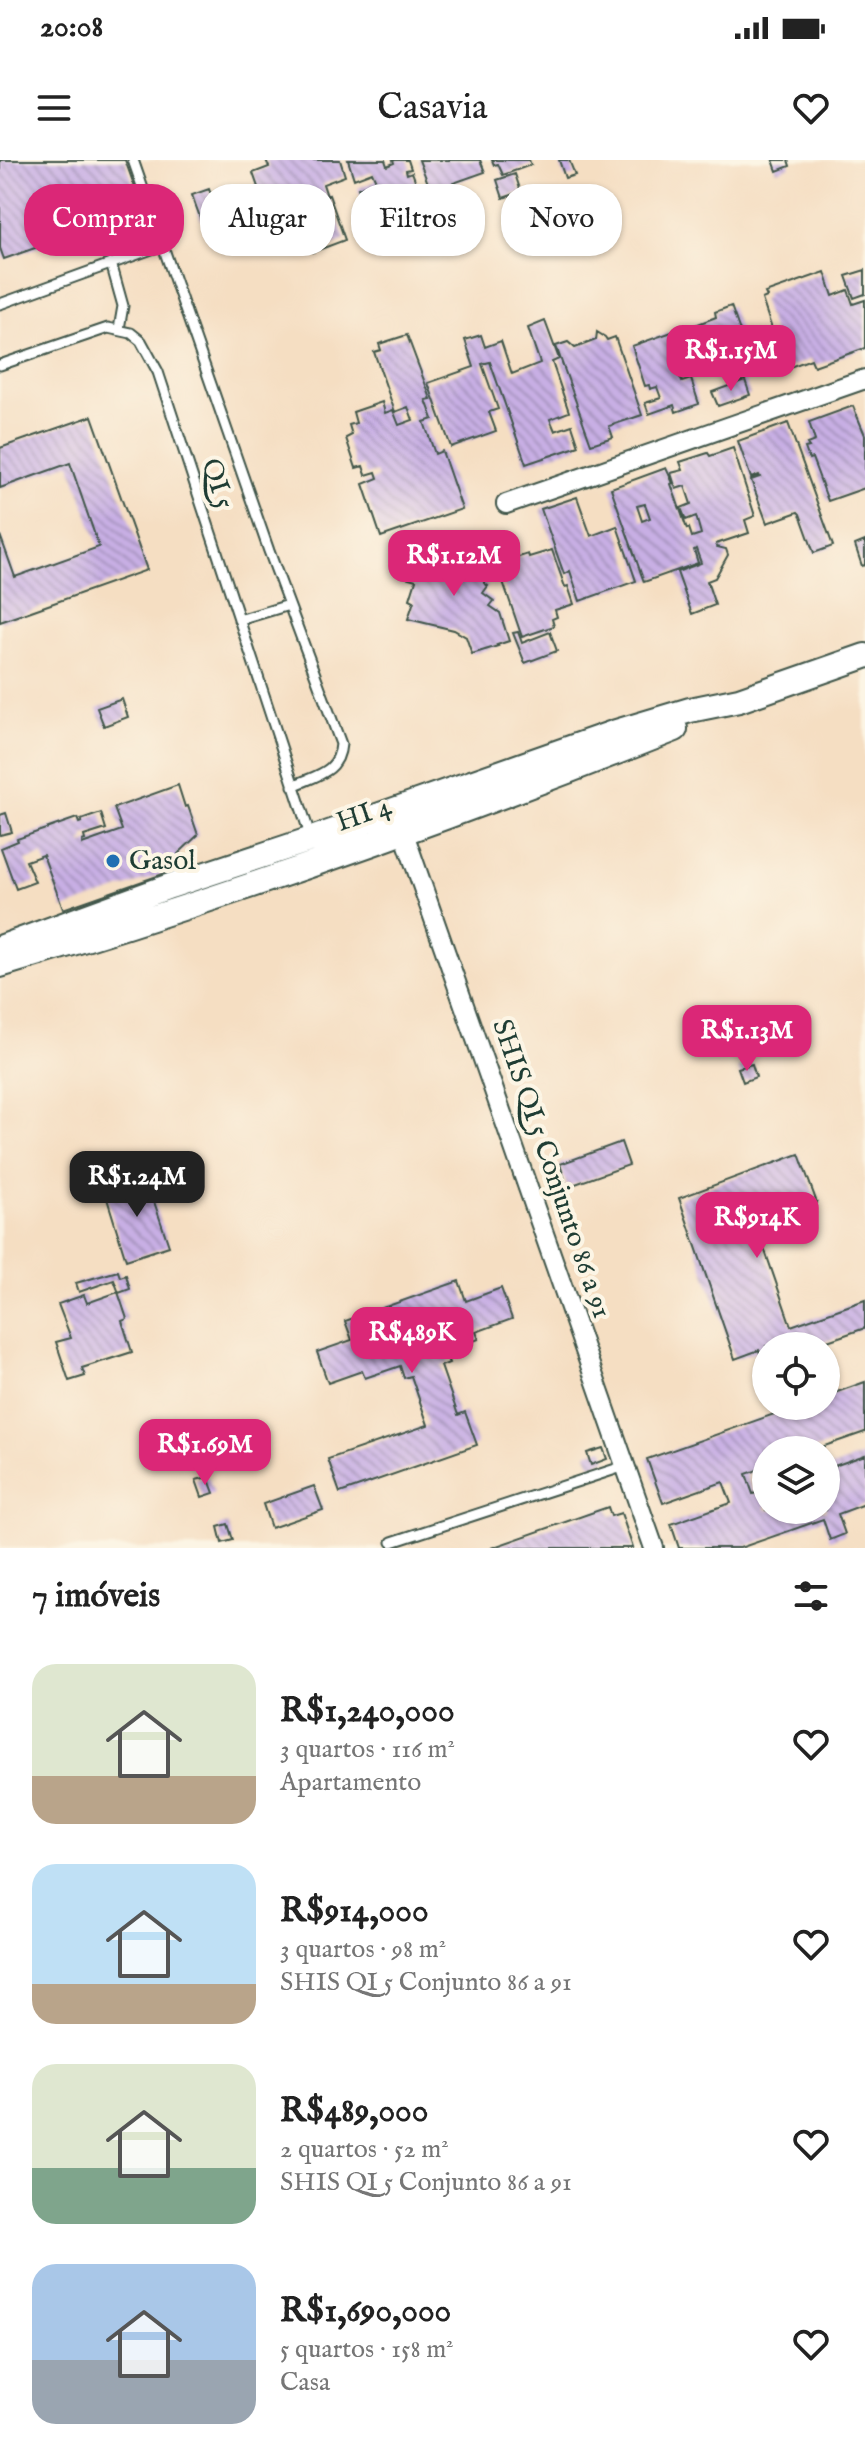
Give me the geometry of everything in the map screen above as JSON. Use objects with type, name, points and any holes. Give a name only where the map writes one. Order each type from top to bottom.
[{"type":"street","points":[[506,504],[865,379]]},
{"type":"street","name":"HI 4","points":[[0,965],[315,850],[396,809],[613,733],[690,710],[739,700],[865,656]]},
{"type":"street","name":"HI 4","points":[[0,948],[156,891],[315,850],[404,833],[684,726],[739,700]]},
{"type":"street","name":"SHIS QI 5 Conjunto 86 a 91","points":[[396,809],[654,1548]]},
{"type":"lane","name":"QI 5","points":[[133,160],[141,184]]},
{"type":"lane","points":[[0,304],[131,256]]},
{"type":"lane","name":"QI 5","points":[[167,256],[341,744],[340,757],[334,766],[293,786]]},
{"type":"lane","points":[[0,365],[108,328],[119,329],[123,306],[111,263]]},
{"type":"lane","name":"QI 5","points":[[119,329],[141,341],[158,372],[315,850]]},
{"type":"lane","points":[[239,620],[289,605]]},
{"type":"lane","points":[[392,1542],[625,1466]]},
{"type":"building","points":[[0,160],[125,160],[134,184],[24,184],[24,252],[4,259],[0,248]]},
{"type":"building","points":[[266,160],[340,160],[345,176],[323,184],[257,184],[253,173],[269,167]]},
{"type":"building","points":[[348,160],[385,160],[387,166],[394,163],[393,160],[408,160],[411,169],[406,170],[407,174],[412,172],[417,184],[368,184],[376,181],[372,172],[354,179]]},
{"type":"building","points":[[419,160],[480,160],[485,172],[451,184],[428,184]]},
{"type":"building","points":[[492,160],[529,160],[531,165],[503,175],[498,164],[494,165]]},
{"type":"building","points":[[559,160],[569,160],[575,175],[565,178]]},
{"type":"building","points":[[773,160],[788,160],[790,166],[777,171]]},
{"type":"building","points":[[515,174],[518,184],[501,184],[501,192],[497,180]]},
{"type":"building","points":[[200,192],[200,217],[192,195]]},
{"type":"building","points":[[335,212],[345,240],[335,244]]},
{"type":"building","points":[[865,270],[865,294],[854,298],[846,276]]},
{"type":"building","points":[[825,272],[833,296],[848,290],[853,304],[865,300],[865,348],[814,366],[811,359],[790,367],[789,364],[776,368],[765,338],[774,335],[762,299],[767,297],[765,293]]},
{"type":"building","points":[[731,306],[746,348],[731,353],[733,358],[725,360],[728,367],[715,372],[712,359],[702,363],[690,327],[716,317],[715,312]]},
{"type":"building","points":[[545,321],[559,359],[552,362],[569,412],[550,419],[555,431],[572,425],[579,446],[526,464],[490,362],[482,364],[498,409],[489,412],[496,431],[451,447],[428,383],[474,367],[465,340],[481,335],[485,347],[501,341],[512,374],[540,363],[528,328]]},
{"type":"building","points":[[683,328],[697,370],[679,375],[682,382],[691,379],[699,404],[676,412],[674,405],[649,414],[645,403],[661,398],[657,387],[650,389],[649,385],[645,386],[632,346]]},
{"type":"building","points":[[597,332],[607,340],[615,337],[642,415],[609,426],[613,437],[591,444],[556,346],[568,342],[575,348],[596,340]]},
{"type":"building","points":[[407,335],[431,399],[426,400],[433,419],[424,422],[435,454],[442,451],[462,509],[381,537],[363,484],[378,478],[376,472],[366,475],[363,466],[356,468],[346,438],[352,435],[349,425],[356,423],[353,412],[382,402],[385,413],[393,410],[399,425],[413,420],[408,407],[395,412],[374,352],[381,350],[379,344]]},
{"type":"building","points":[[745,380],[750,395],[718,406],[712,392]]},
{"type":"building","points":[[853,406],[865,435],[865,488],[828,501],[812,458],[809,459],[805,448],[815,441],[809,422]]},
{"type":"building","points":[[92,416],[147,570],[0,622],[0,535],[15,577],[99,547],[70,463],[0,488],[0,448]]},
{"type":"building","points":[[788,423],[833,546],[814,553],[798,512],[767,523],[751,480],[760,477],[751,478],[738,441]]},
{"type":"building","points":[[733,448],[755,516],[745,520],[749,533],[716,544],[726,549],[728,555],[715,578],[707,581],[715,605],[692,614],[677,572],[701,563],[696,549],[698,563],[644,582],[611,488],[666,468],[687,529],[692,537],[701,534],[696,516],[686,520],[681,508],[691,504],[685,486],[676,489],[671,473],[683,470],[680,462],[708,453],[710,456]],"holes":[[[645,504],[650,518],[642,521],[637,506]]]},
{"type":"building","points":[[577,497],[591,536],[617,526],[636,581],[580,601],[570,571],[564,574],[541,509]]},
{"type":"building","points":[[865,541],[865,565],[862,566],[855,545]]},
{"type":"building","points":[[412,545],[439,552],[438,556],[442,552],[475,561],[474,567],[485,576],[484,583],[488,586],[483,593],[494,601],[490,606],[500,613],[509,641],[472,654],[466,637],[454,630],[408,619],[416,580],[402,576]]},
{"type":"building","points":[[552,550],[574,604],[555,610],[557,617],[552,619],[554,626],[522,637],[497,564]]},
{"type":"building","points":[[518,632],[522,643],[550,632],[557,651],[525,663],[513,633]]},
{"type":"building","points":[[122,699],[128,717],[104,726],[97,708]]},
{"type":"building","name":"Gasol","points":[[178,785],[198,835],[178,854],[183,867],[63,909],[43,855],[26,861],[35,882],[16,889],[1,848],[17,839],[77,818],[79,823],[101,813],[106,829],[84,836],[82,844],[122,830],[114,808]]},
{"type":"building","points":[[6,813],[12,832],[0,835],[0,815]]},
{"type":"building","points":[[752,1064],[756,1077],[743,1082],[738,1068]]},
{"type":"building","points":[[621,1142],[629,1165],[567,1187],[560,1164]]},
{"type":"building","points":[[799,1154],[817,1203],[768,1220],[764,1209],[752,1213],[791,1326],[865,1300],[865,1328],[840,1337],[840,1332],[752,1332],[752,1353],[735,1359],[679,1198]]},
{"type":"building","points":[[146,1178],[169,1246],[126,1260],[105,1192]]},
{"type":"building","points":[[118,1271],[120,1277],[126,1275],[130,1289],[119,1293],[114,1280],[79,1292],[76,1283]]},
{"type":"building","points":[[459,1281],[466,1301],[501,1288],[512,1319],[476,1332],[479,1339],[444,1351],[449,1363],[441,1366],[458,1415],[465,1412],[477,1445],[340,1493],[328,1459],[428,1425],[411,1376],[404,1378],[400,1366],[365,1378],[362,1371],[328,1383],[317,1352],[352,1340],[345,1321]]},
{"type":"building","points":[[118,1292],[127,1319],[122,1321],[132,1352],[82,1368],[85,1376],[69,1381],[56,1342],[71,1338],[58,1304],[84,1295],[87,1303]]},
{"type":"building","points":[[865,1382],[865,1432],[840,1441],[840,1436],[752,1436],[752,1472],[746,1474],[752,1491],[752,1524],[809,1524],[740,1548],[679,1548],[671,1524],[731,1503],[723,1482],[663,1503],[647,1459],[757,1420],[840,1420],[840,1391]]},
{"type":"building","points":[[603,1448],[607,1459],[591,1465],[587,1453]]},
{"type":"building","points":[[865,1455],[865,1504],[840,1513],[840,1464]]},
{"type":"building","points":[[208,1477],[214,1493],[202,1497],[196,1480]]},
{"type":"building","points":[[314,1486],[323,1510],[271,1528],[263,1504]]},
{"type":"building","points":[[608,1507],[611,1516],[621,1513],[633,1548],[491,1548]]},
{"type":"building","points":[[840,1520],[845,1534],[830,1540],[825,1524],[840,1524]]},
{"type":"building","points":[[228,1524],[233,1540],[222,1543],[218,1527]]},
{"type":"place","name":"Gasol","points":[[113,861]]}]
